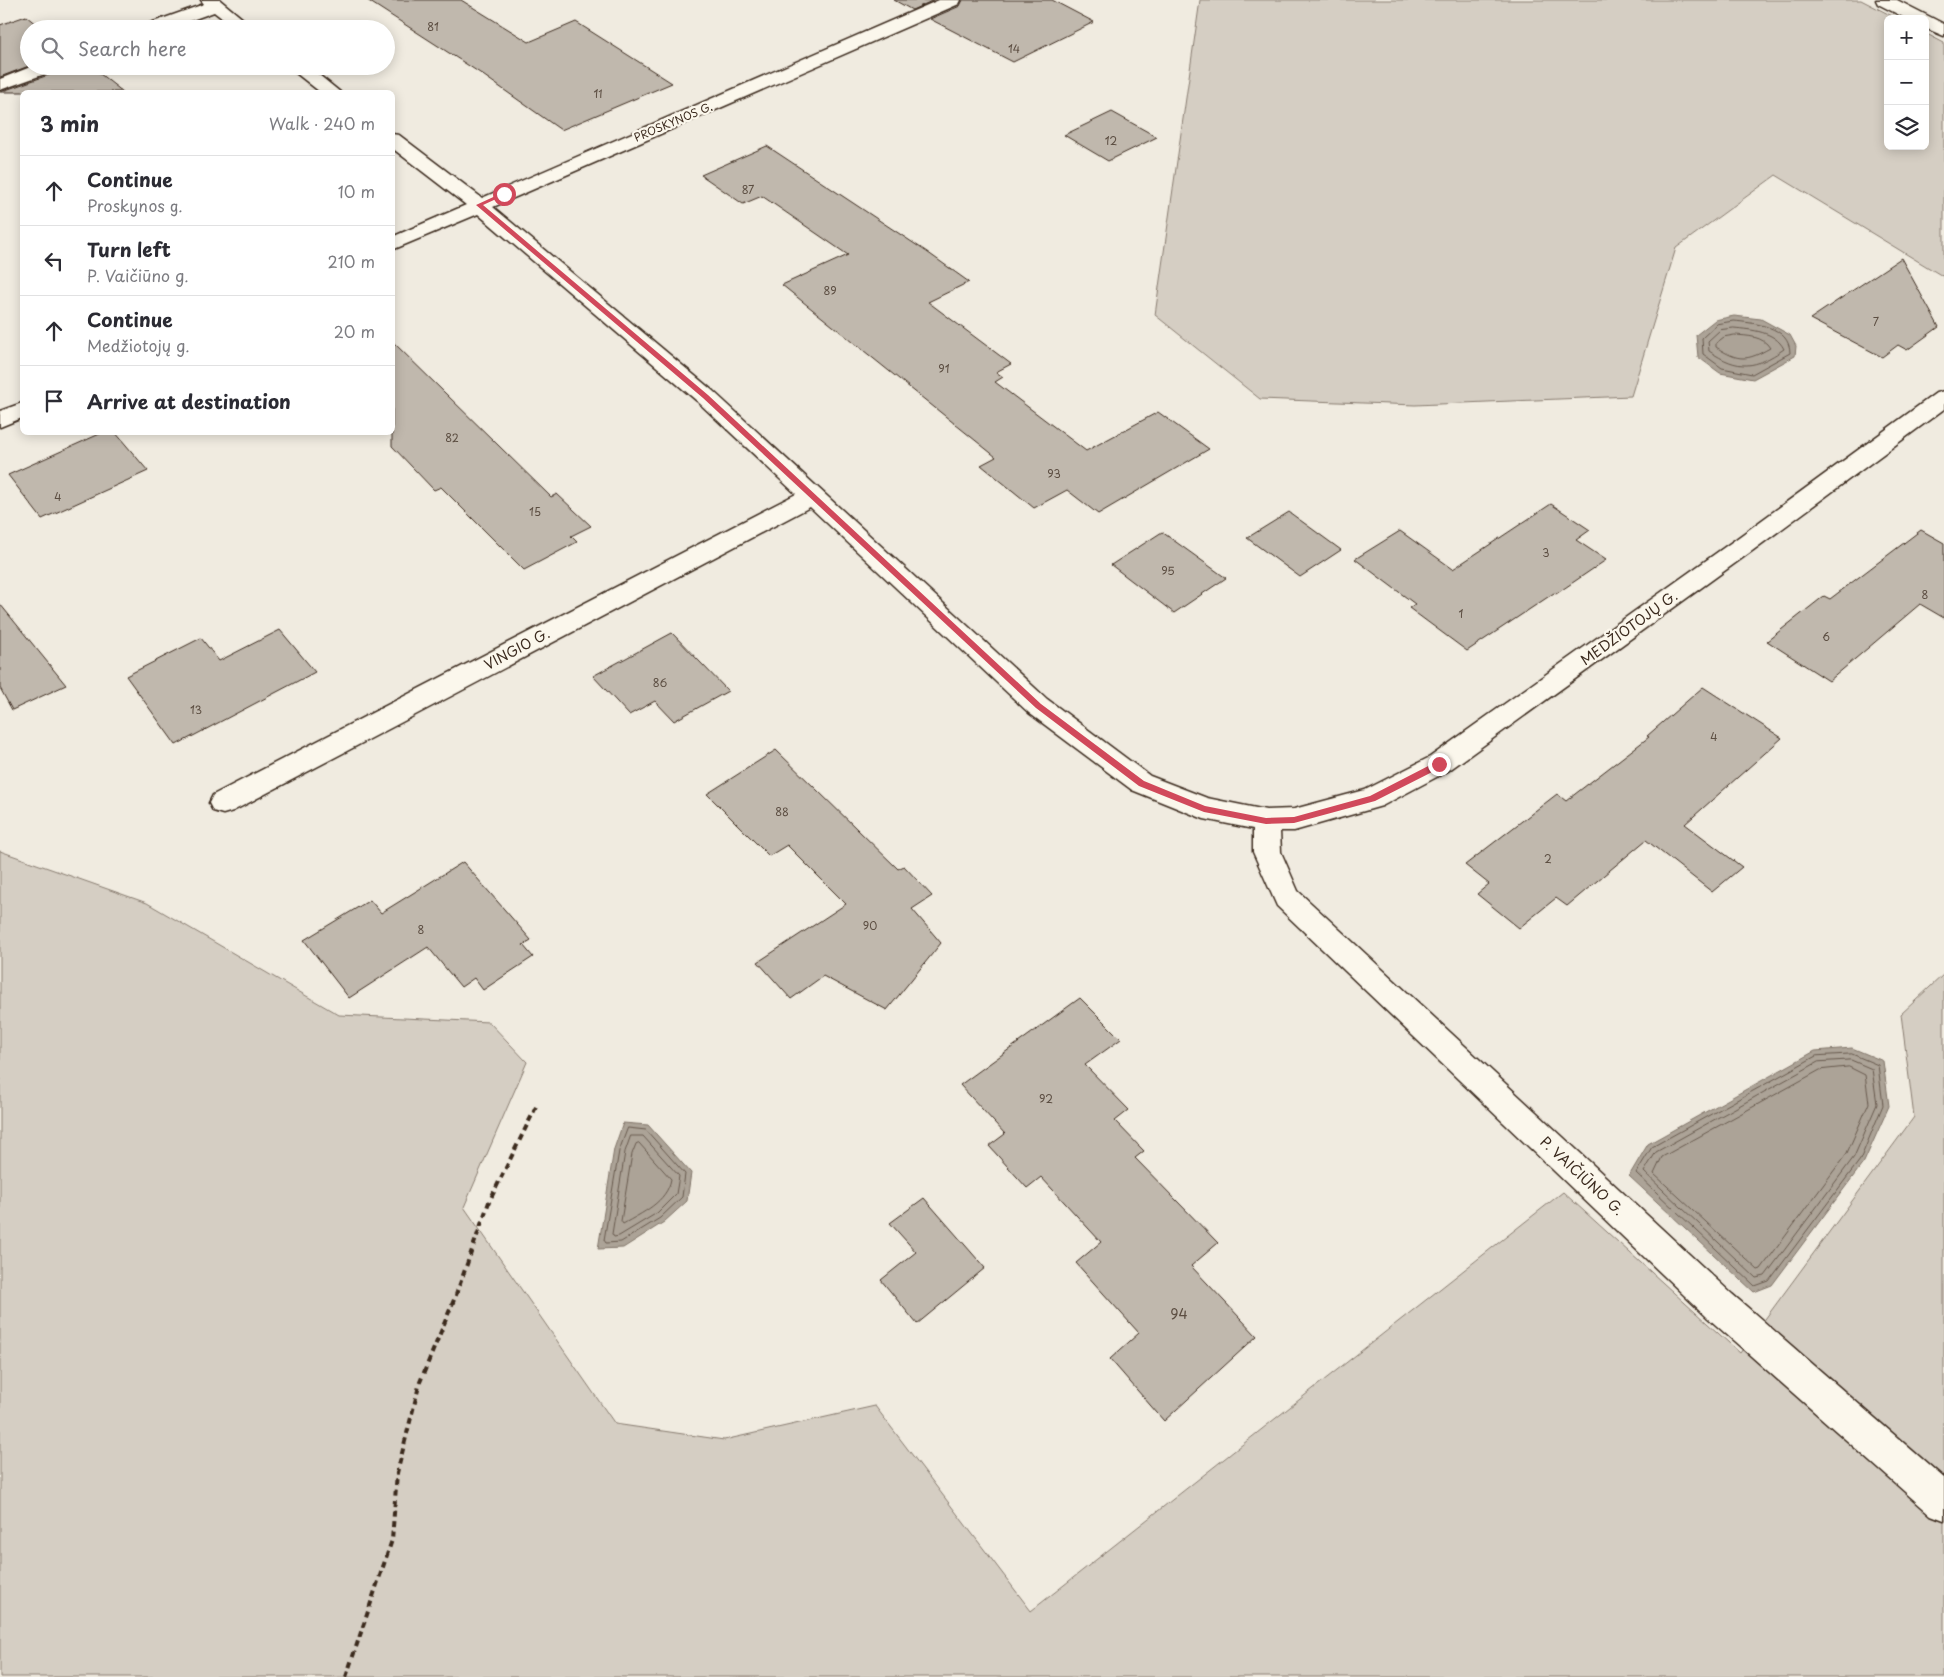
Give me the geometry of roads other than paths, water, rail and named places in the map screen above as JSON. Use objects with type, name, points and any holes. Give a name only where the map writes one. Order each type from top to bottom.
[{"type":"street","name":"PROSKYNOS G.","points":[[395,243],[953,0]]},
{"type":"street","points":[[1884,0],[1912,15]]},
{"type":"street","points":[[172,20],[212,3],[235,20]]},
{"type":"street","points":[[1929,24],[1944,31]]},
{"type":"street","points":[[0,85],[26,75]]},
{"type":"street","points":[[308,75],[328,90]]},
{"type":"street","points":[[395,141],[479,205],[705,396],[1038,706],[1141,784],[1204,808],[1280,821]]},
{"type":"street","name":"MEDŽIOTOJŲ G.","points":[[1280,821],[1372,799],[1439,764],[1744,546],[1944,398]]},
{"type":"street","points":[[0,420],[20,411]]},
{"type":"street","name":"VINGIO G.","points":[[223,803],[811,496]]},
{"type":"street","name":"P. VAIČIŪNO G.","points":[[1280,821],[1267,852],[1287,898],[1720,1306],[1944,1502]]},
{"type":"water","points":[[1734,316],[1761,319],[1790,335],[1796,346],[1795,356],[1753,379],[1720,373],[1698,357],[1696,335],[1715,320]]},
{"type":"water","points":[[1852,1048],[1883,1061],[1889,1106],[1864,1162],[1772,1285],[1754,1292],[1629,1176],[1648,1144],[1815,1051]]},
{"type":"water","points":[[623,1123],[648,1125],[691,1173],[687,1201],[664,1222],[623,1248],[598,1249],[614,1149]]}]
